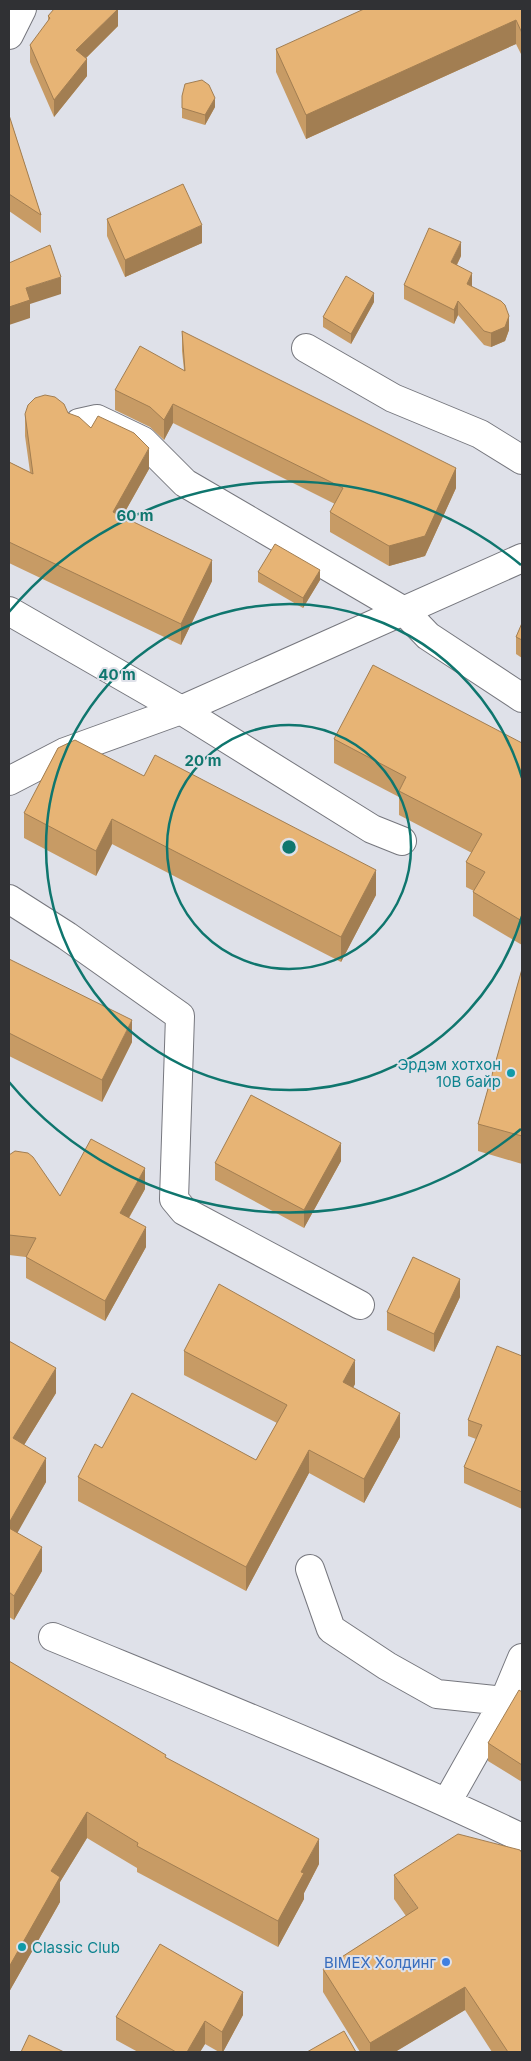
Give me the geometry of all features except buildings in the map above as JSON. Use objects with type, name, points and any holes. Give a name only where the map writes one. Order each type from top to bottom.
[{"type":"street","points":[[9,35],[22,9]]},
{"type":"street","points":[[306,348],[393,398],[480,434],[522,460]]},
{"type":"street","points":[[79,423],[97,419],[143,441],[185,483],[404,611],[428,636],[522,698]]},
{"type":"street","points":[[9,781],[65,752],[181,710],[522,558]]},
{"type":"street","points":[[9,612],[181,710],[372,829],[402,841]]},
{"type":"street","points":[[9,899],[67,936],[180,1016],[174,1199],[184,1211],[360,1305]]},
{"type":"street","points":[[310,1569],[331,1629],[386,1666],[437,1694],[504,1701]]},
{"type":"street","points":[[53,1637],[300,1738],[447,1802],[522,1838]]},
{"type":"street","points":[[447,1802],[504,1701],[522,1658]]},
{"type":"place","name":"Эрдэм хотхон 10В байр","points":[[511,1073]]},
{"type":"place","name":"Classic Club","points":[[22,1947]]},
{"type":"place","name":"BIMEX Холдинг","points":[[446,1962]]}]
